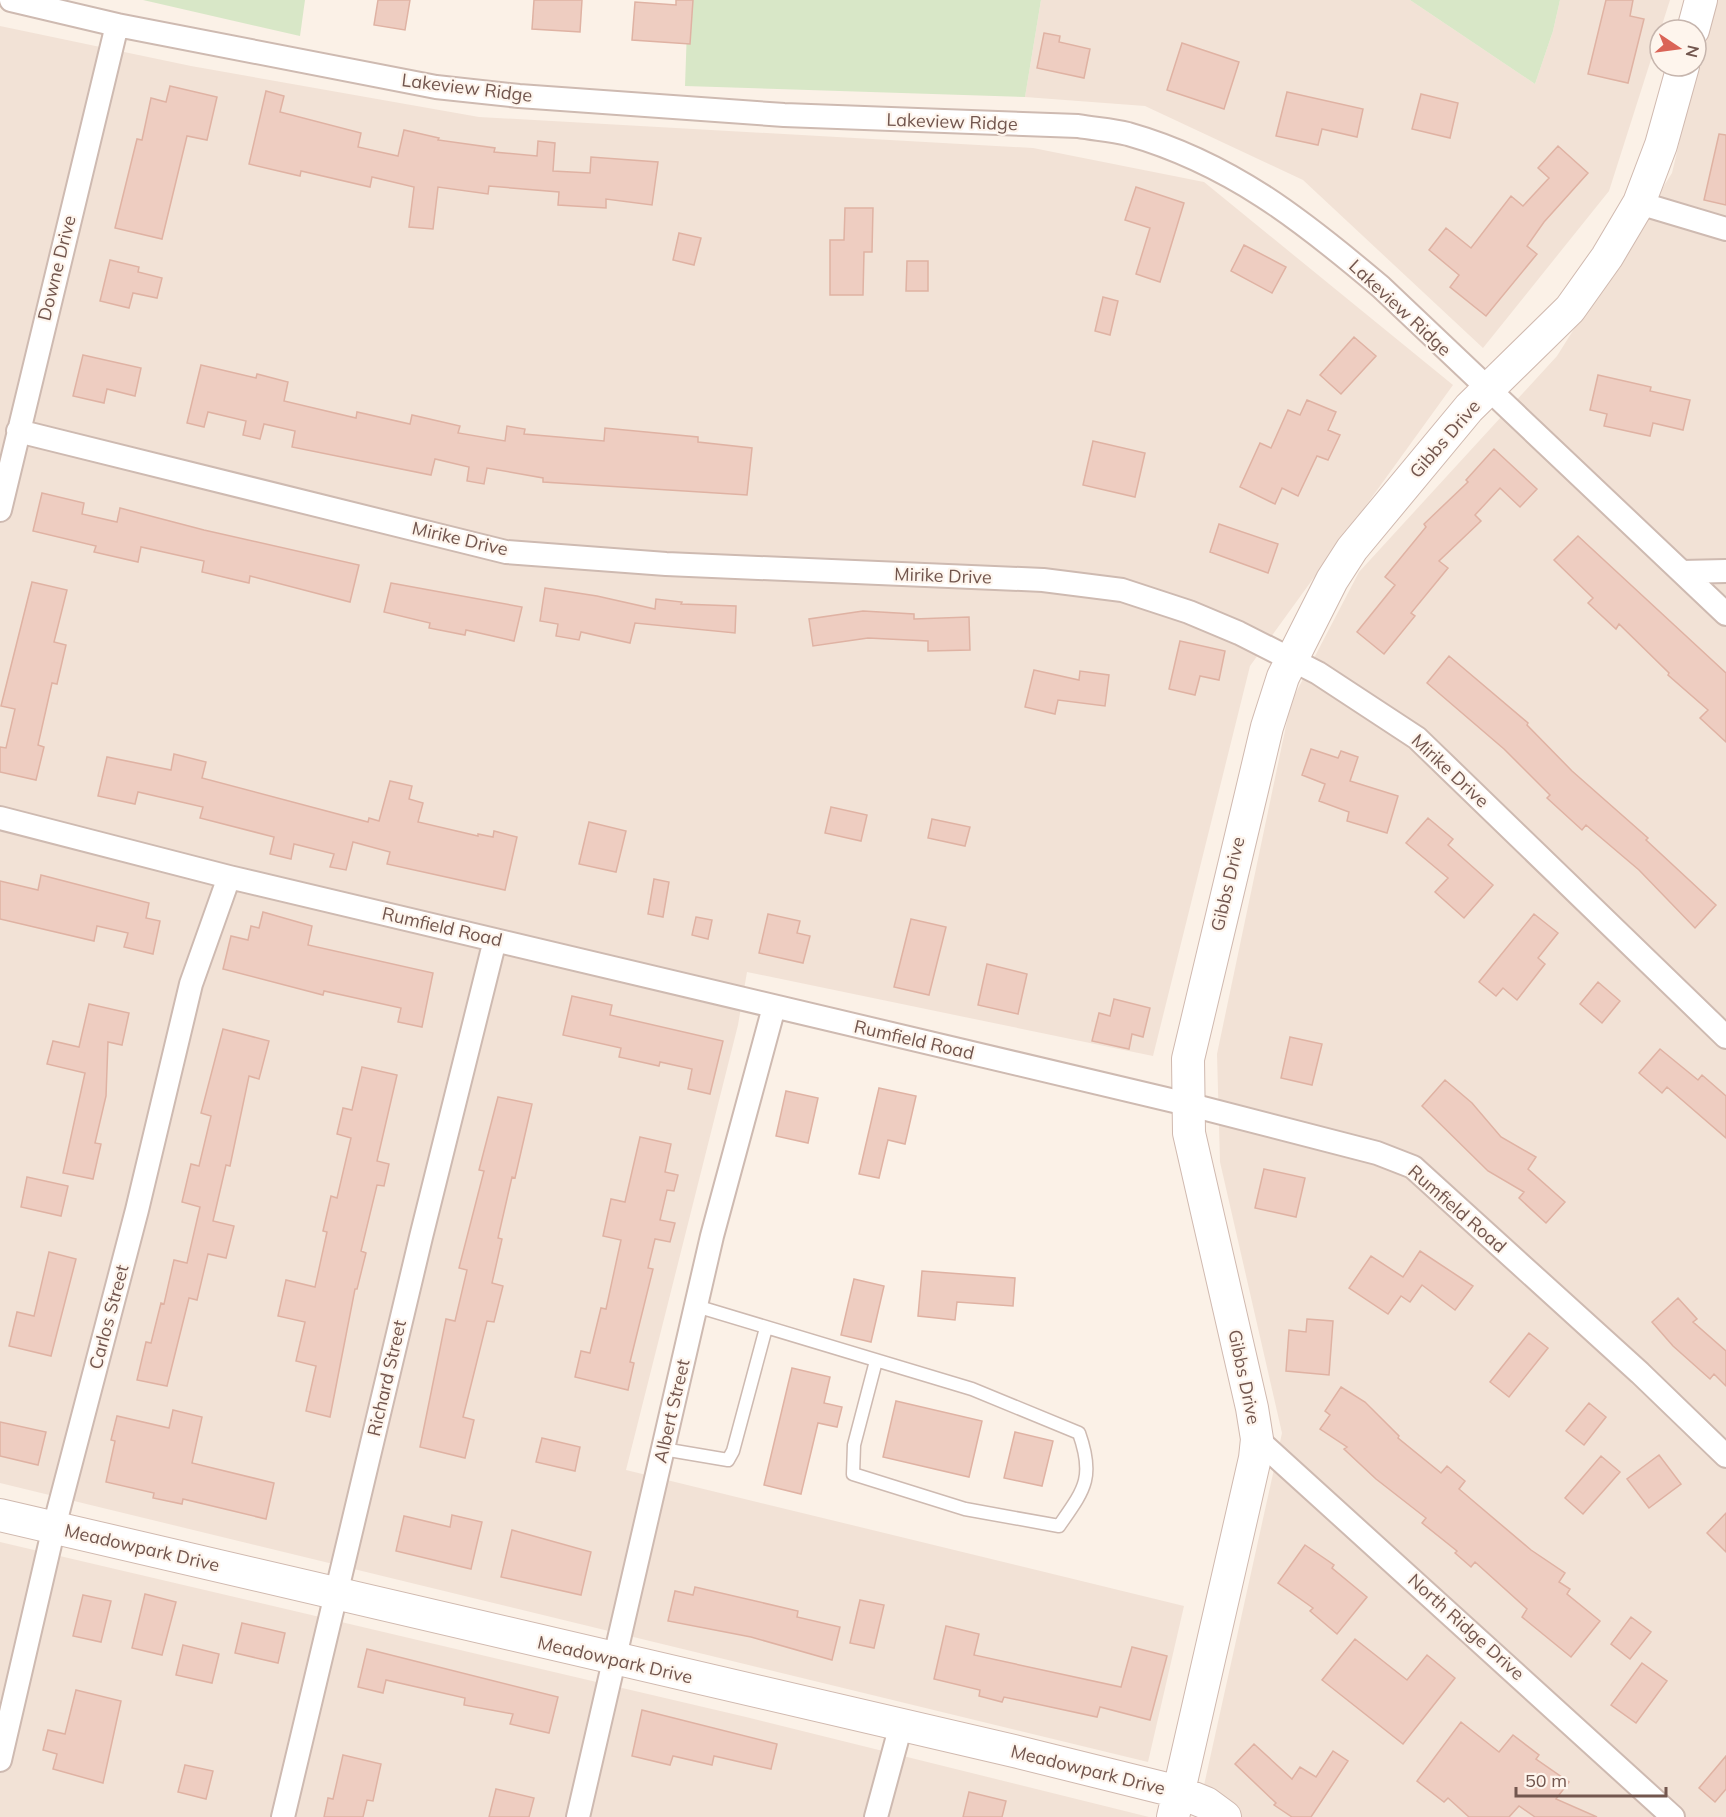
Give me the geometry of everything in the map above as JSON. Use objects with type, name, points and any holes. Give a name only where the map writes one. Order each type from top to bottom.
[{"type":"street","name":"Lakeview Ridge","points":[[11,0],[117,25],[436,87],[495,94],[784,115],[1078,126],[1126,133],[1208,164],[1263,194],[1321,236],[1382,287],[1488,391],[1726,614]]},
{"type":"street","points":[[1696,18],[1701,0]]},
{"type":"street","name":"Downe Drive","points":[[0,510],[117,25]]},
{"type":"street","name":"Gibbs Drive","points":[[1176,1805],[1252,1470],[1257,1439],[1243,1366],[1189,1133],[1188,1059],[1267,727],[1283,677],[1332,580],[1352,549],[1469,408],[1570,309],[1607,257],[1639,203],[1661,145],[1680,78]]},
{"type":"street","points":[[1639,203],[1726,229]]},
{"type":"street","name":"Mirike Drive","points":[[18,431],[506,552],[666,564],[1043,580],[1122,590],[1189,612],[1239,633],[1318,673],[1417,738],[1726,1037]]},
{"type":"street","points":[[1682,572],[1726,571]]},
{"type":"street","name":"Rumfield Road","points":[[0,818],[229,877],[1187,1104],[1377,1153],[1413,1167],[1640,1373],[1726,1456]]},
{"type":"street","name":"Carlos Street","points":[[0,1760],[54,1527],[137,1210],[191,984],[229,877]]},
{"type":"street","name":"Richard Street","points":[[283,1817],[495,939]]},
{"type":"street","name":"Albert Street","points":[[578,1817],[696,1306],[774,1007]]},
{"type":"street","name":"North Ridge Drive","points":[[1257,1439],[1673,1817]]},
{"type":"street","name":"Meadowpark Drive","points":[[0,1515],[614,1660],[901,1725],[1176,1805],[1206,1803],[1225,1817]]},
{"type":"street","points":[[876,1817],[901,1725]]},
{"type":"lane","points":[[696,1306],[972,1389],[1079,1433],[1088,1458],[1084,1490],[1059,1526],[965,1509],[852,1474],[854,1445],[876,1361]]},
{"type":"lane","points":[[663,1449],[728,1460],[733,1451],[766,1328]]},
{"type":"shaded area","points":[[1041,0],[1410,0],[1535,84],[1553,31],[1560,0],[1670,0],[1664,18],[1648,18],[1648,69],[1609,191],[1483,348],[1303,180],[1145,106],[1025,97]]},
{"type":"shaded area","points":[[1713,0],[1726,0],[1726,1817],[1197,1817],[1282,1433],[1220,1162],[1217,1054],[1291,702],[1359,572],[1557,356],[1672,173],[1695,78],[1708,78],[1708,21]]},
{"type":"shaded area","points":[[0,26],[191,66],[479,117],[1033,148],[1204,182],[1453,385],[1250,666],[1153,1056],[747,972],[738,1025],[626,1470],[1184,1606],[1148,1762],[0,1483]]},
{"type":"shaded area","points":[[0,1542],[746,1717],[1149,1817],[0,1817]]},
{"type":"green space","points":[[143,0],[305,0],[300,36]]},
{"type":"green space","points":[[688,0],[1041,0],[1025,97],[685,86]]},
{"type":"green space","points":[[1410,0],[1560,0],[1553,31],[1535,84]]},
{"type":"building","points":[[378,0],[410,0],[405,30],[374,25]]},
{"type":"building","points":[[534,0],[582,0],[580,32],[532,29]]},
{"type":"building","points":[[676,0],[693,0],[690,44],[632,40],[635,2],[676,5]]},
{"type":"building","points":[[1606,0],[1633,0],[1630,16],[1644,19],[1628,83],[1588,74]]},
{"type":"building","points":[[1044,33],[1060,36],[1059,42],[1090,49],[1084,78],[1037,68]]},
{"type":"building","points":[[1182,43],[1239,62],[1224,109],[1167,90]]},
{"type":"building","points":[[170,86],[217,97],[207,140],[187,136],[162,239],[115,228],[137,139],[142,140],[151,98],[166,102]]},
{"type":"building","points":[[266,91],[284,96],[280,112],[361,133],[358,147],[398,156],[404,130],[439,138],[438,140],[495,148],[494,152],[537,156],[538,141],[555,143],[553,171],[590,173],[591,157],[658,162],[652,205],[606,199],[606,208],[558,205],[559,192],[489,186],[488,194],[438,187],[433,229],[409,227],[414,187],[372,177],[370,187],[301,171],[300,176],[249,164]]},
{"type":"building","points":[[1287,92],[1363,109],[1357,137],[1322,129],[1318,145],[1276,136]]},
{"type":"building","points":[[1421,94],[1458,103],[1450,138],[1412,129]]},
{"type":"building","points":[[1719,134],[1726,135],[1726,205],[1704,200]]},
{"type":"building","points":[[1558,146],[1588,173],[1544,222],[1527,246],[1537,254],[1486,316],[1450,287],[1459,275],[1429,250],[1446,228],[1471,248],[1511,196],[1523,206],[1549,178],[1538,168]]},
{"type":"building","points":[[1136,187],[1184,203],[1160,282],[1136,274],[1150,228],[1125,220]]},
{"type":"building","points":[[845,208],[873,208],[872,252],[864,252],[863,295],[830,295],[830,240],[844,240]]},
{"type":"building","points":[[679,233],[701,238],[694,265],[673,260]]},
{"type":"building","points":[[1244,245],[1286,267],[1272,293],[1231,271]]},
{"type":"building","points":[[110,260],[139,267],[138,272],[162,278],[157,298],[133,293],[129,308],[100,301]]},
{"type":"building","points":[[907,261],[928,261],[928,291],[906,291]]},
{"type":"building","points":[[1103,297],[1118,301],[1110,335],[1095,331]]},
{"type":"building","points":[[1354,337],[1376,356],[1341,394],[1320,375]]},
{"type":"building","points":[[83,355],[141,368],[135,396],[107,389],[104,403],[73,396]]},
{"type":"building","points":[[201,365],[256,378],[257,374],[288,382],[284,401],[356,418],[357,412],[410,424],[412,415],[460,426],[458,433],[505,441],[507,426],[525,429],[524,434],[604,441],[605,428],[698,437],[698,442],[752,448],[747,495],[543,482],[543,478],[487,468],[484,484],[467,481],[469,467],[435,459],[431,475],[292,447],[295,431],[264,424],[260,439],[243,435],[246,421],[208,412],[204,427],[187,423]]},
{"type":"building","points":[[1598,375],[1651,387],[1650,391],[1690,400],[1683,430],[1653,423],[1650,436],[1604,426],[1607,414],[1590,410]]},
{"type":"building","points":[[1307,400],[1336,412],[1328,430],[1340,435],[1328,460],[1317,456],[1298,496],[1282,488],[1275,504],[1240,487],[1260,443],[1271,448],[1288,410],[1300,415]]},
{"type":"building","points":[[1093,441],[1145,453],[1135,497],[1083,485]]},
{"type":"building","points":[[1494,449],[1537,489],[1520,507],[1500,488],[1475,515],[1481,521],[1439,561],[1448,568],[1411,613],[1415,616],[1384,654],[1357,632],[1395,585],[1385,577],[1426,527],[1424,524],[1468,482],[1466,480]]},
{"type":"building","points":[[42,493],[84,503],[82,514],[117,522],[120,508],[204,530],[359,565],[350,602],[250,576],[249,583],[202,572],[204,561],[141,547],[138,562],[94,552],[96,546],[33,531]]},
{"type":"building","points":[[1219,524],[1278,544],[1268,573],[1210,552]]},
{"type":"building","points":[[1578,536],[1726,673],[1726,742],[1700,718],[1708,710],[1668,675],[1669,673],[1619,624],[1616,629],[1588,603],[1593,598],[1554,560]]},
{"type":"building","points":[[32,582],[67,590],[54,642],[66,645],[57,684],[52,683],[38,745],[44,747],[36,780],[0,772],[0,747],[6,748],[15,709],[1,706]]},
{"type":"building","points":[[391,583],[522,607],[514,641],[466,630],[465,635],[429,628],[430,623],[384,612]]},
{"type":"building","points":[[545,588],[597,596],[655,609],[656,599],[682,602],[681,604],[736,606],[735,633],[635,623],[630,643],[581,632],[579,640],[556,636],[558,624],[540,621]]},
{"type":"building","points":[[863,611],[914,614],[914,619],[969,617],[970,650],[928,651],[928,641],[868,638],[813,646],[809,619]]},
{"type":"building","points":[[1180,641],[1225,651],[1219,680],[1200,676],[1195,695],[1169,689]]},
{"type":"building","points":[[1449,656],[1528,723],[1527,725],[1572,771],[1648,838],[1646,840],[1716,905],[1695,928],[1639,870],[1586,825],[1582,830],[1547,798],[1550,795],[1504,749],[1427,683]]},
{"type":"building","points":[[1034,670],[1079,680],[1080,671],[1109,675],[1105,706],[1058,700],[1055,714],[1025,707]]},
{"type":"building","points":[[1311,749],[1338,758],[1341,751],[1358,757],[1350,781],[1398,796],[1387,833],[1347,821],[1349,812],[1319,801],[1325,784],[1302,775]]},
{"type":"building","points":[[174,754],[206,762],[202,778],[368,822],[369,818],[379,821],[390,781],[412,786],[409,799],[423,803],[418,822],[478,836],[478,834],[493,837],[494,831],[517,837],[505,890],[387,864],[390,852],[353,842],[346,870],[330,867],[334,854],[294,844],[291,859],[270,854],[274,837],[200,818],[203,807],[138,792],[135,804],[98,796],[107,757],[171,770]]},
{"type":"building","points":[[831,807],[867,815],[861,841],[825,833]]},
{"type":"building","points":[[1428,818],[1453,839],[1448,845],[1493,885],[1464,918],[1435,892],[1448,878],[1406,843]]},
{"type":"building","points":[[932,819],[970,827],[965,846],[928,838]]},
{"type":"building","points":[[589,822],[626,831],[616,872],[579,864]]},
{"type":"building","points":[[41,875],[149,903],[146,918],[160,921],[153,954],[124,947],[128,933],[97,926],[94,941],[0,919],[0,881],[38,890]]},
{"type":"building","points":[[654,879],[669,882],[663,917],[648,914]]},
{"type":"building","points":[[263,912],[312,926],[308,945],[433,973],[422,1027],[398,1022],[401,1008],[324,991],[323,995],[223,969],[231,936],[248,940],[251,926],[259,928]]},
{"type":"building","points":[[768,914],[800,921],[797,933],[810,936],[803,963],[759,953]]},
{"type":"building","points":[[1534,914],[1558,933],[1538,958],[1545,964],[1517,1000],[1503,988],[1496,996],[1479,982]]},
{"type":"building","points":[[696,917],[712,920],[708,939],[692,935]]},
{"type":"building","points":[[911,919],[946,927],[929,995],[894,987]]},
{"type":"building","points":[[987,964],[1027,974],[1018,1014],[978,1005]]},
{"type":"building","points":[[1598,982],[1620,1001],[1602,1023],[1580,1004]]},
{"type":"building","points":[[572,996],[612,1005],[610,1015],[723,1041],[710,1094],[688,1089],[692,1069],[660,1062],[659,1066],[619,1057],[621,1048],[563,1035]]},
{"type":"building","points":[[1114,999],[1150,1008],[1143,1037],[1132,1034],[1129,1049],[1092,1041],[1099,1013],[1110,1016]]},
{"type":"building","points":[[89,1004],[129,1013],[122,1045],[108,1042],[106,1096],[95,1143],[101,1144],[93,1179],[63,1173],[85,1073],[47,1064],[53,1041],[79,1047]]},
{"type":"building","points":[[223,1029],[269,1041],[259,1079],[249,1076],[230,1166],[226,1165],[213,1221],[234,1226],[226,1258],[208,1254],[197,1300],[189,1298],[167,1386],[137,1380],[146,1342],[151,1343],[161,1303],[164,1304],[174,1260],[187,1263],[200,1207],[182,1202],[191,1164],[199,1166],[211,1116],[201,1113]]},
{"type":"building","points":[[1290,1037],[1322,1044],[1312,1085],[1281,1078]]},
{"type":"building","points":[[1660,1049],[1698,1080],[1702,1075],[1726,1096],[1726,1138],[1667,1087],[1662,1093],[1639,1073]]},
{"type":"building","points":[[362,1067],[397,1075],[377,1161],[389,1164],[384,1186],[377,1185],[361,1251],[366,1253],[357,1289],[355,1289],[330,1417],[306,1411],[316,1366],[296,1361],[305,1322],[278,1316],[286,1280],[315,1287],[327,1232],[323,1231],[331,1196],[337,1198],[351,1138],[337,1134],[343,1108],[352,1110]]},
{"type":"building","points":[[1445,1080],[1472,1103],[1501,1137],[1536,1157],[1528,1169],[1565,1202],[1546,1223],[1519,1198],[1524,1192],[1488,1171],[1422,1106]]},
{"type":"building","points":[[879,1088],[916,1096],[905,1144],[888,1140],[879,1178],[859,1174]]},
{"type":"building","points":[[786,1091],[818,1098],[808,1143],[776,1136]]},
{"type":"building","points":[[498,1097],[532,1104],[498,1238],[502,1239],[492,1283],[503,1286],[494,1322],[487,1321],[463,1417],[474,1420],[465,1458],[420,1447],[446,1319],[455,1321],[467,1270],[459,1268],[484,1171],[479,1170]]},
{"type":"building","points":[[640,1137],[671,1144],[665,1172],[678,1175],[674,1191],[667,1190],[660,1220],[675,1223],[670,1242],[655,1239],[648,1268],[653,1269],[630,1362],[634,1363],[628,1390],[575,1377],[581,1351],[590,1353],[601,1308],[606,1309],[621,1240],[603,1236],[611,1199],[625,1202]]},
{"type":"building","points":[[1264,1169],[1305,1178],[1296,1217],[1255,1208]]},
{"type":"building","points":[[27,1177],[68,1186],[61,1216],[21,1207]]},
{"type":"building","points":[[1420,1251],[1473,1286],[1455,1310],[1422,1285],[1410,1302],[1401,1296],[1388,1314],[1349,1288],[1371,1256],[1403,1277]]},
{"type":"building","points":[[49,1252],[76,1259],[51,1356],[9,1346],[17,1312],[34,1316]]},
{"type":"building","points":[[922,1271],[1015,1278],[1013,1306],[957,1302],[955,1320],[918,1316]]},
{"type":"building","points":[[854,1279],[884,1286],[871,1342],[841,1335]]},
{"type":"building","points":[[1678,1298],[1697,1319],[1693,1322],[1726,1351],[1726,1386],[1714,1374],[1710,1379],[1673,1346],[1652,1322]]},
{"type":"building","points":[[1307,1319],[1333,1321],[1329,1375],[1286,1371],[1289,1330],[1306,1332]]},
{"type":"building","points":[[1529,1333],[1548,1348],[1509,1397],[1490,1382]]},
{"type":"building","points":[[792,1368],[830,1377],[824,1403],[842,1407],[837,1427],[818,1423],[801,1494],[764,1485]]},
{"type":"building","points":[[1341,1387],[1365,1402],[1399,1436],[1398,1438],[1441,1473],[1447,1466],[1465,1481],[1459,1489],[1531,1550],[1565,1573],[1559,1582],[1570,1589],[1567,1594],[1600,1621],[1571,1657],[1522,1617],[1527,1609],[1475,1562],[1471,1567],[1455,1553],[1457,1551],[1422,1523],[1426,1518],[1376,1479],[1344,1449],[1347,1447],[1320,1429],[1330,1415],[1325,1411]]},
{"type":"building","points":[[896,1401],[982,1421],[969,1477],[883,1457]]},
{"type":"building","points":[[1589,1403],[1606,1417],[1584,1445],[1566,1431]]},
{"type":"building","points":[[173,1410],[202,1417],[192,1463],[274,1483],[266,1519],[183,1499],[182,1504],[153,1498],[154,1493],[106,1482],[115,1441],[111,1440],[117,1416],[169,1428]]},
{"type":"building","points":[[0,1422],[46,1432],[38,1465],[0,1456]]},
{"type":"building","points":[[1015,1432],[1053,1441],[1042,1486],[1004,1478]]},
{"type":"building","points":[[542,1438],[580,1447],[575,1471],[536,1462]]},
{"type":"building","points":[[1659,1455],[1681,1484],[1649,1508],[1627,1479]]},
{"type":"building","points":[[1601,1456],[1620,1472],[1583,1514],[1565,1498]]},
{"type":"building","points":[[1726,1513],[1726,1552],[1707,1533]]},
{"type":"building","points":[[452,1515],[482,1522],[471,1569],[396,1551],[404,1516],[450,1527]]},
{"type":"building","points":[[512,1530],[591,1552],[581,1595],[501,1577]]},
{"type":"building","points":[[1305,1545],[1334,1565],[1332,1568],[1367,1597],[1337,1634],[1310,1611],[1313,1608],[1278,1583]]},
{"type":"building","points":[[695,1587],[798,1611],[797,1617],[840,1627],[832,1660],[751,1637],[668,1621],[675,1591],[693,1595]]},
{"type":"building","points":[[145,1594],[176,1602],[162,1655],[132,1648]]},
{"type":"building","points":[[83,1595],[111,1601],[101,1642],[73,1636]]},
{"type":"building","points":[[860,1600],[884,1605],[874,1648],[850,1643]]},
{"type":"building","points":[[1631,1617],[1651,1632],[1630,1659],[1611,1644]]},
{"type":"building","points":[[242,1623],[285,1633],[278,1663],[235,1653]]},
{"type":"building","points":[[946,1626],[979,1634],[974,1655],[1121,1687],[1132,1647],[1167,1656],[1150,1720],[1100,1707],[1097,1717],[1004,1697],[1002,1702],[979,1696],[980,1690],[934,1679]]},
{"type":"building","points":[[1355,1639],[1407,1680],[1427,1655],[1455,1678],[1403,1744],[1322,1680]]},
{"type":"building","points":[[183,1645],[219,1654],[212,1683],[176,1675]]},
{"type":"building","points":[[367,1649],[558,1697],[549,1733],[510,1724],[513,1714],[464,1705],[465,1698],[386,1680],[383,1693],[358,1687]]},
{"type":"building","points":[[1642,1663],[1667,1681],[1636,1723],[1611,1705]]},
{"type":"building","points":[[76,1690],[121,1701],[103,1783],[53,1769],[57,1754],[43,1750],[48,1730],[65,1734]]},
{"type":"building","points":[[642,1710],[777,1744],[771,1769],[714,1756],[712,1765],[673,1756],[670,1765],[632,1756]]},
{"type":"building","points":[[1461,1722],[1499,1752],[1513,1735],[1539,1755],[1536,1759],[1569,1782],[1556,1799],[1597,1817],[1535,1817],[1519,1806],[1509,1817],[1469,1817],[1448,1798],[1444,1802],[1417,1781]]},
{"type":"building","points":[[1254,1744],[1292,1779],[1300,1767],[1316,1777],[1333,1751],[1348,1761],[1311,1817],[1292,1817],[1274,1805],[1276,1803],[1235,1764]]},
{"type":"building","points":[[343,1755],[381,1764],[373,1801],[367,1800],[363,1817],[324,1817],[328,1798],[333,1799]]},
{"type":"building","points":[[1726,1756],[1726,1789],[1715,1802],[1699,1788]]},
{"type":"building","points":[[185,1765],[213,1771],[206,1799],[178,1792]]},
{"type":"building","points":[[496,1789],[534,1798],[529,1817],[489,1817]]},
{"type":"building","points":[[969,1792],[1006,1801],[1002,1817],[963,1817]]}]
